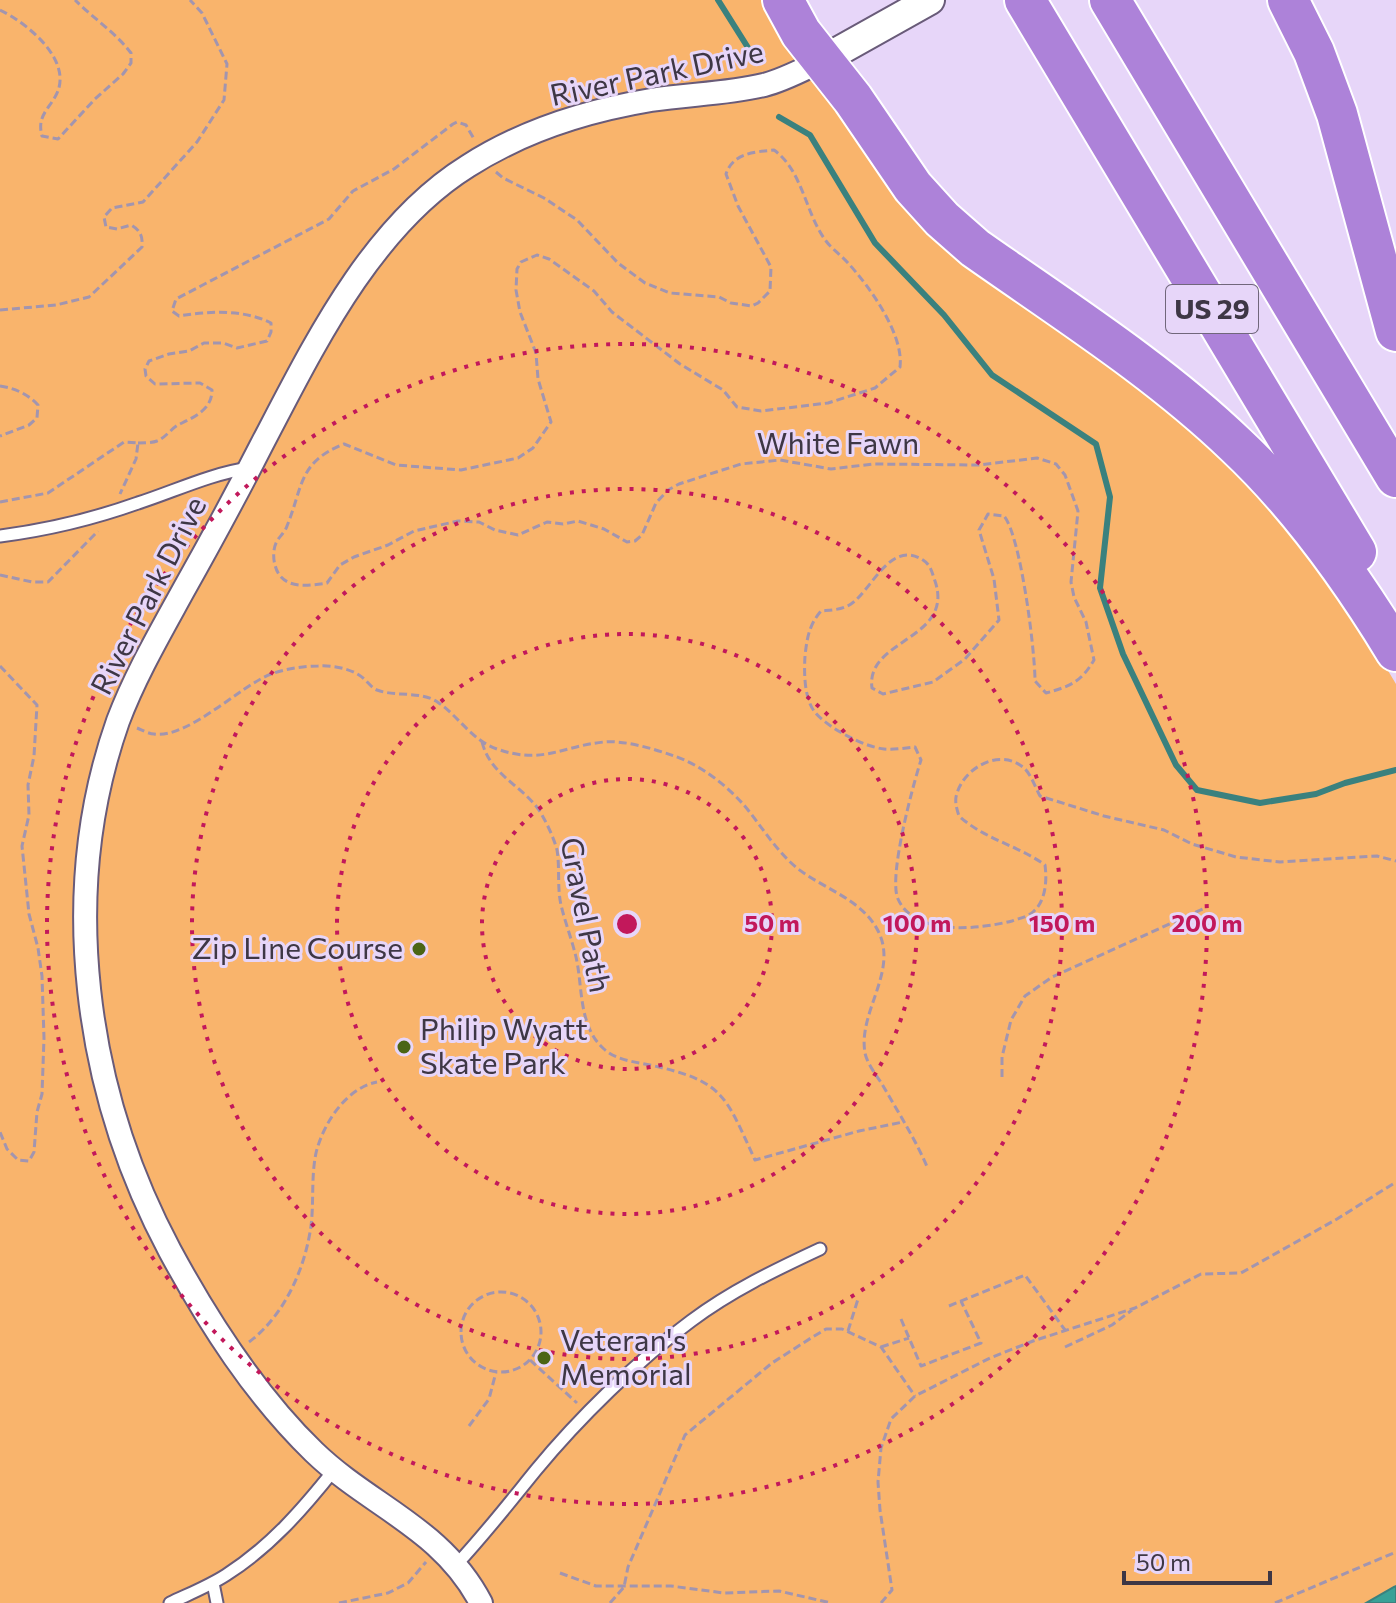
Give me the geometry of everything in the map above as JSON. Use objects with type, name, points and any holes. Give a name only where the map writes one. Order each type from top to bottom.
[{"type":"highway","points":[[783,0],[821,61],[853,99],[913,187],[942,219],[975,248],[1191,406],[1236,445],[1278,488],[1327,546],[1396,651]]},
{"type":"highway","name":"US 29","points":[[1025,0],[1396,619]]},
{"type":"highway","name":"US 29","points":[[1110,0],[1396,477]]},
{"type":"highway","points":[[1288,0],[1314,52],[1337,114],[1396,331]]},
{"type":"street","points":[[821,61],[930,0]]},
{"type":"street","name":"River Park Drive","points":[[481,1603],[457,1564],[438,1546],[334,1470],[281,1417],[232,1353],[192,1290],[152,1215],[126,1153],[104,1086],[94,1031],[86,943],[88,858],[100,788],[118,721],[146,660],[317,340],[377,250],[398,225],[433,191],[466,167],[529,133],[610,108],[765,84],[821,61]]},
{"type":"lane","points":[[0,536],[48,530],[137,504],[222,472],[250,468]]},
{"type":"lane","points":[[457,1564],[589,1413],[690,1322],[729,1295],[820,1249]]},
{"type":"lane","points":[[170,1603],[213,1583],[266,1546],[289,1524],[334,1470]]},
{"type":"lane","points":[[213,1583],[217,1603]]},
{"type":"path","points":[[0,10],[26,25],[50,52],[58,69],[56,96],[45,109],[40,130],[42,136],[58,139],[131,63],[131,53],[121,39],[75,0]]},
{"type":"path","points":[[0,310],[56,305],[89,297],[142,247],[138,229],[131,225],[117,229],[106,227],[104,217],[112,208],[143,202],[197,142],[224,100],[227,64],[202,13],[190,0]]},
{"type":"path","name":"White Fawn","points":[[138,443],[157,441],[178,425],[192,420],[208,405],[212,396],[212,390],[200,383],[155,384],[146,376],[149,361],[189,351],[204,343],[223,343],[237,348],[253,345],[267,341],[271,332],[271,323],[258,317],[210,311],[179,316],[172,311],[176,299],[329,219],[353,191],[394,169],[457,122],[466,125],[492,169],[577,220],[618,263],[645,283],[670,293],[719,297],[731,303],[752,306],[770,291],[771,267],[738,206],[726,174],[730,163],[738,157],[774,150],[787,160],[825,240],[868,288],[881,309],[898,341],[900,367],[875,388],[828,403],[761,411],[737,407],[723,390],[680,364],[638,332],[612,312],[594,291],[559,265],[549,259],[530,256],[517,269],[516,290],[520,312],[536,353],[538,379],[551,422],[542,438],[518,458],[461,470],[396,465],[344,444],[323,452],[301,481],[286,529],[275,543],[273,561],[277,574],[284,581],[307,586],[327,583],[340,565],[354,557],[388,545],[414,531],[458,521],[479,522],[495,530],[518,535],[547,522],[563,524],[578,521],[604,529],[627,542],[635,541],[642,535],[656,503],[668,490],[741,464],[780,460],[831,469],[873,464],[979,465],[1037,458],[1056,464],[1065,475],[1078,511],[1071,582],[1074,597],[1086,622],[1094,660],[1084,677],[1065,688],[1046,693],[1035,681],[1035,655],[1023,580],[1010,524],[1004,516],[988,514],[979,530],[994,579],[999,620],[965,659],[933,682],[883,694],[872,688],[871,677],[875,665],[924,626],[938,610],[940,596],[928,563],[917,556],[907,555],[886,565],[849,606],[821,611],[811,622],[805,663],[807,688],[816,713],[843,733],[870,746],[886,749],[915,747],[921,760],[910,798],[896,874],[898,899],[909,914],[955,929],[984,928],[1027,916],[1036,910],[1044,898],[1045,865],[1027,852],[971,827],[959,816],[957,794],[967,776],[973,769],[989,761],[1005,758],[1027,770],[1040,796],[1164,830],[1192,844],[1236,857],[1280,862],[1377,856],[1396,861]]},
{"type":"path","points":[[0,386],[11,387],[38,405],[37,418],[29,425],[0,436]]},
{"type":"path","name":"Gravel Path","points":[[118,721],[155,735],[168,732],[193,722],[270,674],[321,665],[359,674],[374,689],[423,696],[437,702],[482,742],[497,749],[530,757],[603,742],[622,743],[676,756],[713,777],[742,804],[765,836],[797,868],[858,906],[876,928],[882,938],[884,955],[881,976],[864,1030],[865,1056],[928,1169]]},
{"type":"path","points":[[0,666],[37,705],[34,756],[28,785],[29,815],[22,846],[29,914],[42,976],[44,1038],[42,1094],[37,1112],[34,1152],[29,1161],[18,1160],[7,1149],[0,1132]]},
{"type":"path","name":"Gravel Path","points":[[482,742],[485,753],[500,775],[536,806],[556,847],[561,903],[577,960],[581,1002],[592,1031],[604,1049],[623,1059],[705,1081],[719,1091],[730,1105],[755,1160],[903,1122]]},
{"type":"path","points":[[1002,1077],[1002,1057],[1011,1020],[1025,996],[1052,977],[1205,908]]},
{"type":"path","points":[[232,1353],[269,1325],[290,1291],[311,1226],[316,1153],[336,1110],[349,1095],[366,1084],[377,1082]]},
{"type":"path","points":[[1065,1347],[1112,1325],[1135,1308],[1201,1274],[1241,1273],[1396,1182]]},
{"type":"path","points":[[949,1306],[1025,1275],[1065,1330]]},
{"type":"path","points":[[507,1292],[526,1300],[539,1317],[541,1338],[530,1360],[516,1369],[496,1372],[477,1364],[465,1350],[462,1341],[462,1322],[471,1305],[487,1294],[507,1292]]},
{"type":"path","points":[[848,1331],[858,1299]]},
{"type":"path","points":[[901,1319],[921,1366],[981,1343],[961,1301]]},
{"type":"path","points":[[881,1603],[892,1590],[878,1482],[881,1448],[891,1419],[915,1396],[990,1358],[1135,1308]]},
{"type":"path","points":[[610,1603],[624,1587],[628,1567],[685,1435],[772,1363],[826,1329],[848,1331],[881,1347],[915,1396]]},
{"type":"path","points":[[881,1347],[909,1338]]},
{"type":"path","points":[[530,1360],[589,1413]]},
{"type":"path","points":[[469,1426],[491,1396],[496,1372]]},
{"type":"path","points":[[339,1603],[388,1593],[408,1583],[438,1546]]},
{"type":"path","points":[[1275,1603],[1396,1552]]},
{"type":"path","points":[[560,1573],[596,1586],[671,1586],[724,1593],[779,1591],[831,1603]]},
{"type":"shaded area","points":[[0,0],[767,0],[859,143],[919,224],[1000,290],[1152,396],[1247,479],[1348,604],[1396,684],[1396,1603],[0,1603]]},
{"type":"shaded area","points":[[1394,1587],[1396,1603],[1366,1603]]},
{"type":"waterway","points":[[718,0],[752,54]]},
{"type":"waterway","points":[[779,117],[810,135],[875,243],[944,315],[992,375],[1096,444],[1110,497],[1100,588],[1123,654],[1176,765],[1197,790],[1260,803],[1316,794],[1396,770]]},
{"type":"place","name":"Zip Line Course","points":[[419,949]]},
{"type":"place","name":"Philip Wyatt Skate Park","points":[[404,1047]]},
{"type":"place","name":"Veteran's Memorial","points":[[544,1358]]}]
